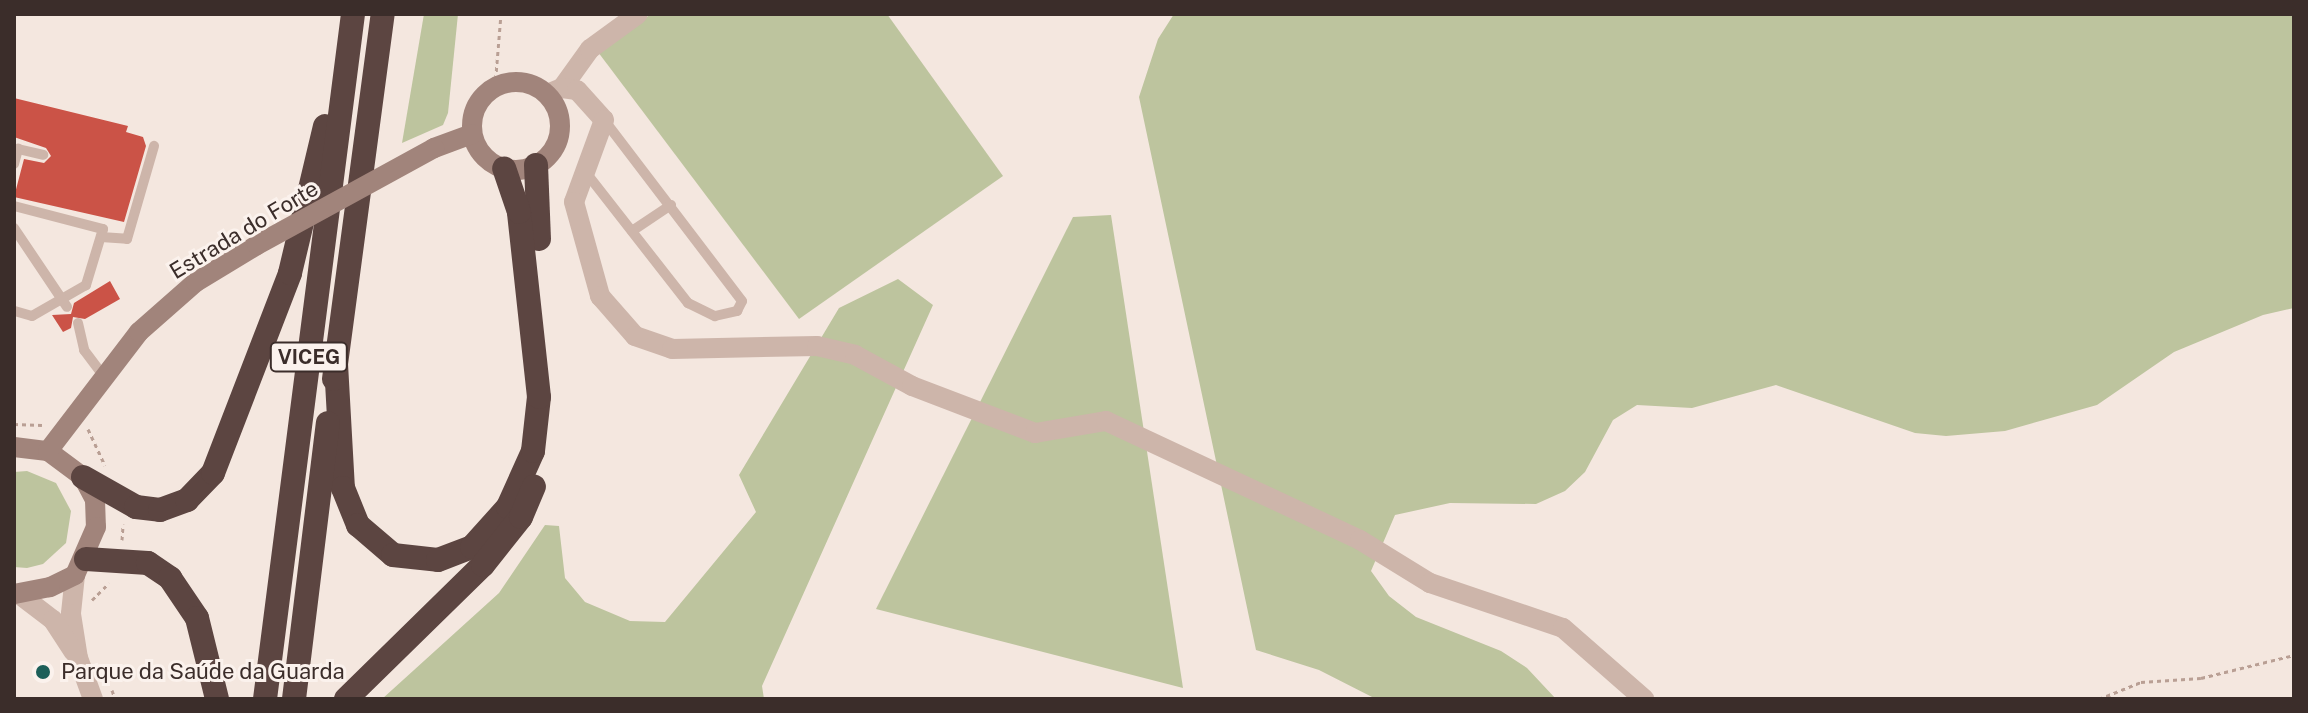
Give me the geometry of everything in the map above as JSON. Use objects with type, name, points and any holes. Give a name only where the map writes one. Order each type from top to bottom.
[{"type":"highway","points":[[83,477],[122,499],[160,510],[187,500],[213,473],[290,273],[352,14]]},
{"type":"highway","name":"VICEG","points":[[265,699],[352,14]]},
{"type":"highway","name":"VICEG","points":[[294,699],[383,14]]},
{"type":"highway","points":[[346,699],[483,565],[521,517],[550,453],[556,401],[536,165]]},
{"type":"highway","points":[[336,364],[343,488],[358,525],[393,555],[438,560],[472,547],[508,507],[533,451],[539,397],[519,212],[504,168]]},
{"type":"highway","points":[[81,567],[121,560],[148,563],[170,578],[197,618],[217,699]]},
{"type":"street","points":[[554,91],[590,49],[638,14]]},
{"type":"street","points":[[554,91],[560,133],[555,146],[536,165],[504,168],[483,156],[472,134],[476,107],[495,87],[522,82],[592,101],[604,120],[574,202],[583,245],[600,296],[635,336],[672,349],[817,346],[855,355],[912,386],[1035,433],[1106,421],[1360,540],[1430,583],[1563,628],[1644,699]]},
{"type":"street","name":"Estrada do Forte","points":[[48,451],[102,374],[170,303],[257,245],[434,148],[472,134]]},
{"type":"street","points":[[14,447],[48,451],[83,477],[95,500],[96,527],[81,567],[71,614],[78,658],[93,699]]},
{"type":"street","points":[[16,594],[81,567]]},
{"type":"street","points":[[16,594],[53,620],[78,658]]},
{"type":"lane","points":[[584,170],[701,313],[737,311],[742,301],[604,120]]},
{"type":"lane","points":[[101,237],[127,239],[154,146]]},
{"type":"lane","points":[[14,164],[18,149],[43,155]]},
{"type":"lane","points":[[632,231],[671,205]]},
{"type":"lane","points":[[14,206],[103,229],[86,285],[64,302],[32,316],[14,311]]},
{"type":"lane","points":[[14,228],[64,302]]},
{"type":"lane","points":[[78,323],[84,350],[102,374]]},
{"type":"path","points":[[495,87],[501,14]]},
{"type":"path","points":[[88,604],[104,585],[123,577],[122,499]]},
{"type":"path","points":[[2099,699],[2141,682],[2201,678],[2294,655]]},
{"type":"path","points":[[110,685],[115,699]]},
{"type":"green space","points":[[424,14],[458,14],[448,113],[443,125],[402,143]]},
{"type":"green space","points":[[651,14],[887,14],[1003,176],[799,319],[598,52]]},
{"type":"green space","points":[[1174,14],[2294,14],[2294,308],[2263,315],[2174,352],[2097,405],[2005,431],[1946,436],[1915,433],[1776,385],[1692,408],[1637,405],[1613,420],[1585,472],[1565,491],[1536,504],[1450,503],[1395,515],[1371,571],[1389,596],[1416,617],[1501,651],[1527,668],[1556,699],[1376,699],[1319,670],[1256,650],[1139,97],[1158,39]]},
{"type":"green space","points":[[1111,215],[1183,688],[876,609],[1073,217]]},
{"type":"green space","points":[[898,279],[933,305],[762,686],[764,699],[382,699],[499,593],[545,525],[559,526],[565,578],[585,602],[630,621],[665,622],[756,512],[739,475],[839,308]]},
{"type":"green space","points":[[27,471],[56,483],[71,511],[66,543],[43,564],[27,568],[14,567],[14,472]]},
{"type":"building","points":[[14,98],[128,126],[126,132],[143,137],[146,146],[124,222],[14,197],[24,159],[44,163],[51,156],[46,148],[14,137]]},
{"type":"building","points":[[110,281],[120,299],[85,319],[73,317],[71,328],[63,332],[52,315],[71,314],[74,303]]},
{"type":"place","name":"Parque da Saúde da Guarda","points":[[43,672]]}]
